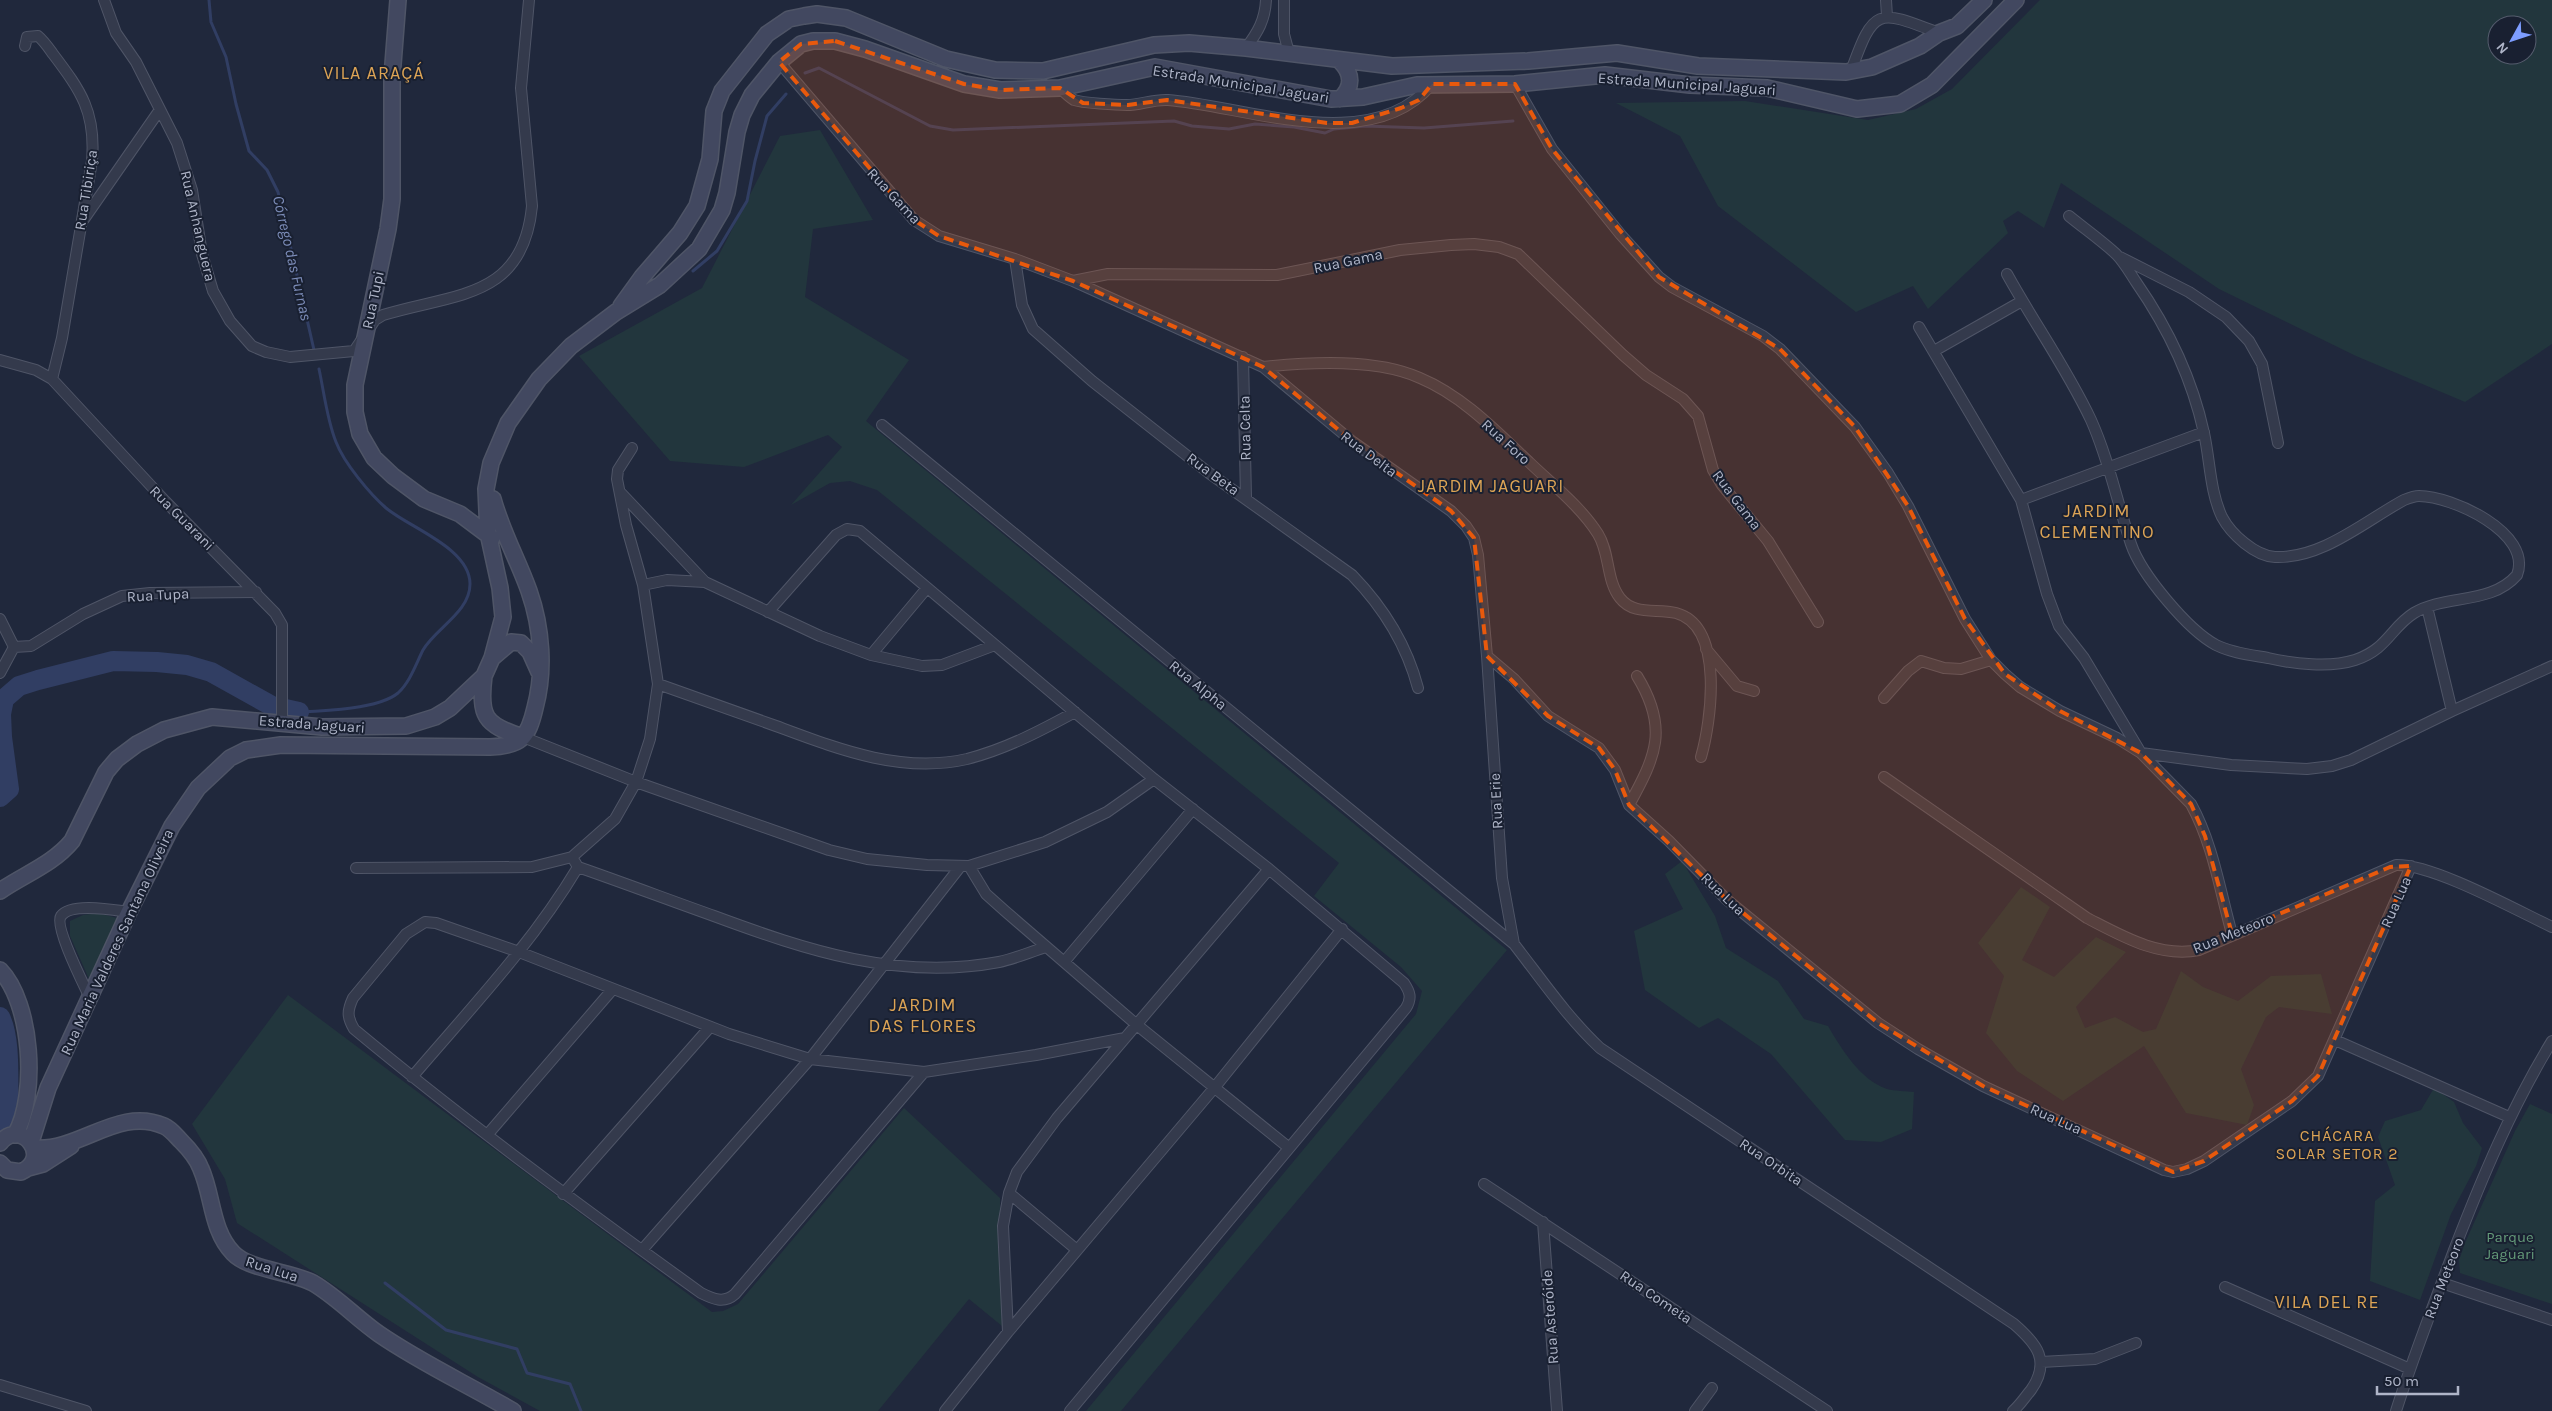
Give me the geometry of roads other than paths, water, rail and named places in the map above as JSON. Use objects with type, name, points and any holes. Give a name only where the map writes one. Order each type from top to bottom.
[{"type":"main road","name":"Rua Tupi","points":[[398,0],[392,77],[392,199],[388,229],[355,385],[355,412],[360,434],[374,458],[393,476],[424,499],[441,508],[460,514],[488,533]]},
{"type":"main road","name":"Estrada Municipal Jaguari","points":[[616,312],[642,277],[680,233],[697,206],[710,159],[714,112],[718,98],[759,42],[790,19],[817,14],[846,18],[946,59],[995,70],[1043,71],[1154,45],[1189,43],[1392,66],[1528,61],[1603,53],[1624,53],[1698,66],[1851,72],[1862,70],[1899,56],[1957,26],[1984,0]]},
{"type":"main road","name":"Estrada Municipal Jaguari","points":[[487,485],[498,445],[508,424],[539,379],[571,346],[616,312],[660,285],[699,249],[722,210],[742,115],[752,95],[779,62],[801,44],[813,41],[835,41],[865,49],[964,84],[1000,90],[1060,88],[1148,68],[1187,72],[1268,88],[1340,99],[1432,84],[1516,84],[1605,76],[1690,85],[1767,88],[1857,109],[1900,104],[1932,85],[2016,0]]},
{"type":"main road","points":[[790,19],[799,22],[805,31],[801,44]]},
{"type":"main road","points":[[1932,85],[1937,69],[1963,45],[1965,32],[1962,27],[1957,26]]},
{"type":"main road","points":[[1187,72],[1180,59],[1189,43]]},
{"type":"main road","points":[[1603,53],[1605,76]]},
{"type":"main road","points":[[1340,61],[1349,71],[1350,84],[1348,91],[1340,99]]},
{"type":"main road","points":[[731,80],[737,93],[744,96],[752,95]]},
{"type":"main road","points":[[460,514],[470,514],[479,506],[487,485]]},
{"type":"main road","points":[[484,676],[481,698],[486,718],[495,727],[523,737],[533,718],[540,675],[540,639],[529,591],[501,528],[487,485]]},
{"type":"main road","name":"Estrada Jaguari","points":[[0,891],[45,865],[66,849],[100,781],[116,759],[137,744],[164,730],[212,717],[282,719],[350,728],[406,726],[435,717],[457,702],[484,676],[492,658],[504,617],[488,533],[487,485]]},
{"type":"main road","points":[[441,508],[460,521],[476,537],[493,562]]},
{"type":"main road","points":[[488,533],[529,591]]},
{"type":"main road","points":[[492,658],[511,642],[520,642],[530,652],[540,675]]},
{"type":"main road","points":[[350,728],[350,746]]},
{"type":"main road","name":"Rua Maria Valderes Santana Oliveira","points":[[32,1145],[48,1088],[129,912],[172,826],[198,788],[230,758],[246,750],[268,746],[304,744],[508,747],[518,743],[523,737]]},
{"type":"main road","points":[[0,970],[8,978],[16,994],[30,1060],[27,1107],[23,1121],[15,1135]]},
{"type":"main road","name":"Rua Lua","points":[[28,1168],[56,1157],[78,1141],[100,1129],[132,1121],[166,1127],[183,1143],[201,1168],[219,1232],[238,1258],[255,1265],[288,1272],[312,1283],[402,1348],[514,1411]]},
{"type":"main road","points":[[0,1143],[6,1137],[21,1135],[32,1145],[34,1158],[28,1168],[21,1172],[6,1174],[0,1163]]},
{"type":"main road","name":"Rua Lua","points":[[32,1145],[42,1149],[78,1141]]},
{"type":"street","name":"Rua Anhanguera","points":[[104,0],[116,33],[136,62],[159,111],[177,143],[192,190],[202,254],[213,291],[241,336],[252,346],[266,352],[290,357],[354,351],[365,338],[375,320],[383,315],[484,288],[507,270],[522,244],[531,220],[532,206],[521,88],[529,0]]},
{"type":"street","points":[[1246,48],[1264,17],[1266,0]]},
{"type":"street","points":[[1284,0],[1284,34],[1289,53]]},
{"type":"street","points":[[1886,0],[1887,16]]},
{"type":"street","points":[[1851,72],[1867,31],[1878,19],[1887,16],[1939,34]]},
{"type":"street","name":"Rua Tibiriça","points":[[25,46],[27,37],[33,34],[42,39],[83,96],[94,138],[82,222],[59,355],[52,379]]},
{"type":"street","name":"Rua Gama","points":[[779,62],[914,220],[939,236],[1016,259],[1073,281],[1108,274],[1277,275],[1400,250],[1451,245],[1474,244],[1499,247],[1518,254],[1623,355],[1646,375],[1683,399],[1698,416],[1712,470],[1768,541],[1818,622]]},
{"type":"street","points":[[1060,88],[1072,99],[1083,103],[1128,105],[1146,101],[1167,100],[1263,117],[1352,123],[1374,118],[1419,100],[1432,84]]},
{"type":"street","points":[[1516,84],[1552,149],[1621,235],[1659,277],[1680,292],[1763,336],[1780,348],[1855,427],[1888,473],[1908,506],[1965,619],[1991,660],[2005,674],[2036,697],[2141,753],[2231,765],[2307,769],[2332,766],[2351,760],[2452,711],[2552,666]]},
{"type":"street","points":[[82,222],[159,111]]},
{"type":"street","points":[[2069,216],[2118,255],[2188,292],[2226,317],[2249,342],[2262,364],[2278,443]]},
{"type":"street","points":[[2007,274],[2090,419],[2110,467],[2131,545],[2145,573],[2168,601],[2215,644],[2234,652],[2273,659],[2333,663],[2354,660],[2372,653],[2388,640],[2405,620],[2427,608],[2478,596],[2500,589],[2512,581],[2520,568],[2519,557],[2513,544],[2487,521],[2456,503],[2417,496],[2404,500],[2314,551],[2292,556],[2273,557],[2246,544],[2232,532],[2223,518],[2216,499],[2204,432],[2190,382],[2180,359],[2142,290],[2118,255]]},
{"type":"street","name":"Rua Beta","points":[[1016,259],[1022,305],[1033,329],[1092,381],[1209,472],[1352,575],[1370,594],[1412,665],[1418,688]]},
{"type":"street","name":"Rua Delta","points":[[1073,281],[1263,367],[1353,442],[1451,511],[1466,526],[1474,538],[1478,555],[1487,656]]},
{"type":"street","points":[[1934,350],[2022,301]]},
{"type":"street","points":[[1919,327],[2021,500],[2047,594],[2058,626],[2084,658],[2141,753],[2191,804],[2197,814],[2214,866],[2232,934]]},
{"type":"street","name":"Rua Celta","points":[[1243,357],[1246,498]]},
{"type":"street","name":"Rua Guarani","points":[[0,360],[36,370],[52,379],[165,501],[256,592],[282,625],[282,719]]},
{"type":"street","name":"Rua Foro","points":[[1263,367],[1317,363],[1364,366],[1404,372],[1443,390],[1464,404],[1507,442],[1587,520],[1598,535],[1606,553],[1612,582],[1623,602],[1640,610],[1669,612],[1685,616],[1695,624],[1706,648],[1710,671],[1708,731],[1701,757]]},
{"type":"street","name":"Rua Alpha","points":[[882,425],[1514,944]]},
{"type":"street","points":[[2021,500],[2204,432]]},
{"type":"street","points":[[356,868],[532,868],[572,858],[615,820],[636,782],[650,739],[658,684],[643,585],[626,525],[616,474],[632,448]]},
{"type":"street","points":[[619,491],[705,582],[768,612],[871,655],[922,666],[942,665],[995,645]]},
{"type":"street","points":[[768,612],[836,535],[847,529],[860,531],[1154,779],[1342,929],[1404,983],[1410,996],[1410,1001],[1070,1411]]},
{"type":"street","points":[[643,585],[667,580],[705,582]]},
{"type":"street","points":[[871,655],[927,588]]},
{"type":"street","name":"Rua Tupa","points":[[14,647],[31,646],[83,614],[122,596],[150,593],[256,592]]},
{"type":"street","points":[[2427,608],[2452,711]]},
{"type":"street","points":[[0,619],[14,647],[0,673]]},
{"type":"street","points":[[1706,648],[1733,683],[1744,690],[1754,691]]},
{"type":"street","points":[[1487,656],[1509,674],[1548,716],[1599,748],[1615,770],[1629,805]]},
{"type":"street","name":"Rua Erie","points":[[1487,656],[1501,869],[1506,908],[1514,944]]},
{"type":"street","points":[[1884,698],[1908,671],[1922,661],[1944,668],[1961,669],[1991,660]]},
{"type":"street","points":[[1629,805],[1651,761],[1656,744],[1653,709],[1648,694],[1637,676]]},
{"type":"street","points":[[658,684],[830,746],[889,762],[946,762],[967,758],[1017,743],[1075,712]]},
{"type":"street","points":[[523,737],[636,782],[829,850],[896,863],[965,867],[1046,842],[1107,812],[1154,779]]},
{"type":"street","name":"Rua Meteoro","points":[[1884,777],[2045,891],[2087,918],[2118,934],[2172,953],[2199,950],[2232,934],[2390,867],[2411,866],[2460,884],[2552,927]]},
{"type":"street","name":"Rua Lua","points":[[1629,805],[1669,841],[1726,899],[1756,926],[1814,968],[1878,1022],[1918,1049],[1983,1086],[2164,1170],[2173,1172],[2187,1169],[2204,1161],[2292,1101],[2318,1076],[2411,866]]},
{"type":"street","points":[[1064,962],[1193,809]]},
{"type":"street","points":[[572,858],[578,867],[799,946],[841,958],[883,964],[929,967],[970,965],[1000,962],[1046,947]]},
{"type":"street","points":[[412,1077],[520,952],[578,867]]},
{"type":"street","points":[[965,867],[986,894],[1046,947],[1137,1025],[1288,1148]]},
{"type":"street","points":[[642,1250],[810,1059],[883,964],[965,867]]},
{"type":"street","points":[[1008,1332],[1003,1226],[1009,1193],[1018,1172],[1057,1118],[1269,869]]},
{"type":"street","points":[[90,998],[63,935],[59,922],[61,916],[66,911],[79,908],[129,912]]},
{"type":"street","points":[[924,1072],[731,1298],[718,1300],[701,1293],[563,1194],[354,1030],[348,1014],[353,998],[406,934],[425,922],[436,923],[520,952],[612,990],[710,1027],[758,1044],[810,1059],[924,1072],[1036,1055],[1125,1038]]},
{"type":"street","points":[[945,1411],[1008,1332],[1215,1087],[1342,929]]},
{"type":"street","name":"Rua Orbita","points":[[1514,944],[1554,998],[1579,1028],[1600,1048],[2014,1324],[2031,1338],[2039,1351],[2041,1362]]},
{"type":"street","points":[[488,1134],[612,990]]},
{"type":"street","points":[[563,1194],[710,1027]]},
{"type":"street","points":[[2335,1040],[2509,1117]]},
{"type":"street","name":"Rua Meteoro","points":[[2396,1411],[2410,1368],[2493,1151],[2509,1117],[2552,1041]]},
{"type":"street","name":"Rua Cometa","points":[[1484,1184],[1827,1411]]},
{"type":"street","points":[[1009,1193],[1078,1250]]},
{"type":"street","name":"Rua Asteróide","points":[[1543,1222],[1557,1411]]},
{"type":"street","points":[[2442,1283],[2552,1320]]},
{"type":"street","points":[[2225,1288],[2410,1368]]},
{"type":"street","points":[[2013,1411],[2036,1383],[2041,1362],[2095,1359],[2136,1343]]},
{"type":"street","points":[[0,1385],[86,1411]]},
{"type":"street","points":[[1696,1411],[1712,1388]]},
{"type":"waterway","name":"Córrego das Furnas","points":[[209,0],[211,22],[226,57],[249,151],[267,170],[278,192],[314,350]]},
{"type":"waterway","points":[[805,73],[819,68],[930,126],[953,130],[1174,121],[1192,126],[1229,129],[1255,124],[1294,127],[1325,133],[1334,129],[1365,126],[1424,128],[1513,121]]},
{"type":"waterway","points":[[693,271],[717,251],[747,201],[767,116],[786,94]]},
{"type":"waterway","name":"Córrego das Furnas","points":[[299,712],[365,706],[378,703],[398,693],[409,678],[423,650],[459,611],[469,594],[470,584],[467,571],[450,549],[386,508],[365,487],[351,468],[340,450],[333,433],[319,369]]},
{"type":"waterway","points":[[0,797],[9,789],[2,737],[1,714],[4,699],[19,686],[38,680],[113,661],[187,665],[211,672],[272,706],[299,712]]},
{"type":"waterway","points":[[0,1017],[4,1027],[8,1051],[9,1116],[0,1121]]},
{"type":"waterway","points":[[385,1283],[446,1330],[517,1349],[527,1373],[570,1384],[581,1411]]},
{"type":"district","name":"VILA ARAÇÁ","points":[[374,73]]},
{"type":"district","name":"JARDIM JAGUARI","points":[[1491,486]]},
{"type":"district","name":"JARDIM CLEMENTINO","points":[[2097,521]]},
{"type":"district","name":"JARDIM DAS FLORES","points":[[923,1015]]},
{"type":"district","name":"CHÁCARA SOLAR SETOR 2","points":[[2337,1144]]},
{"type":"district","name":"VILA DEL RE","points":[[2327,1302]]},
{"type":"park label","name":"Parque Jaguari","points":[[2510,1246]]}]
